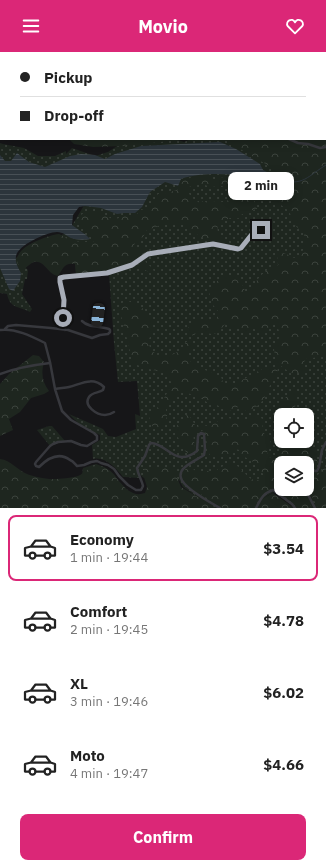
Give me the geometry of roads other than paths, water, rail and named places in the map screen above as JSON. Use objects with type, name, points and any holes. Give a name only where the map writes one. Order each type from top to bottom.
[{"type":"street","points":[[291,140],[320,148],[326,147]]},
{"type":"street","points":[[65,330],[63,313],[64,300],[60,278],[66,276],[107,273],[132,265],[148,254],[213,244],[238,249],[241,248],[253,233],[261,230]]},
{"type":"street","points":[[96,326],[98,315]]},
{"type":"street","points":[[5,329],[8,326],[16,325],[65,330],[92,338],[110,333],[109,329],[89,326],[82,321]]},
{"type":"street","points":[[0,330],[5,329],[25,333],[45,343],[55,389],[64,414],[71,420],[94,433],[98,438],[87,446],[71,441],[61,441],[56,443],[50,446],[36,462],[36,466],[39,467],[47,459],[56,456],[70,460],[77,466],[96,462],[114,469],[128,485],[136,490],[141,490],[143,486],[137,468],[145,456],[149,445],[156,443],[169,452],[182,457],[193,454],[197,451],[198,436],[201,433],[204,434],[204,455],[184,467],[180,477],[191,490],[220,508]]},
{"type":"street","points":[[0,374],[50,362]]},
{"type":"street","points":[[55,389],[67,388],[89,381],[101,384],[104,387],[103,390],[91,394],[87,403],[90,408],[102,415],[108,415],[114,412]]},
{"type":"street","points":[[314,471],[317,471],[319,467],[322,450],[326,442]]},
{"type":"street","points":[[256,508],[262,496],[273,490],[295,508]]},
{"type":"street","points":[[309,496],[315,508]]},
{"type":"waterway","points":[[280,179],[294,182],[300,181],[326,165]]}]
